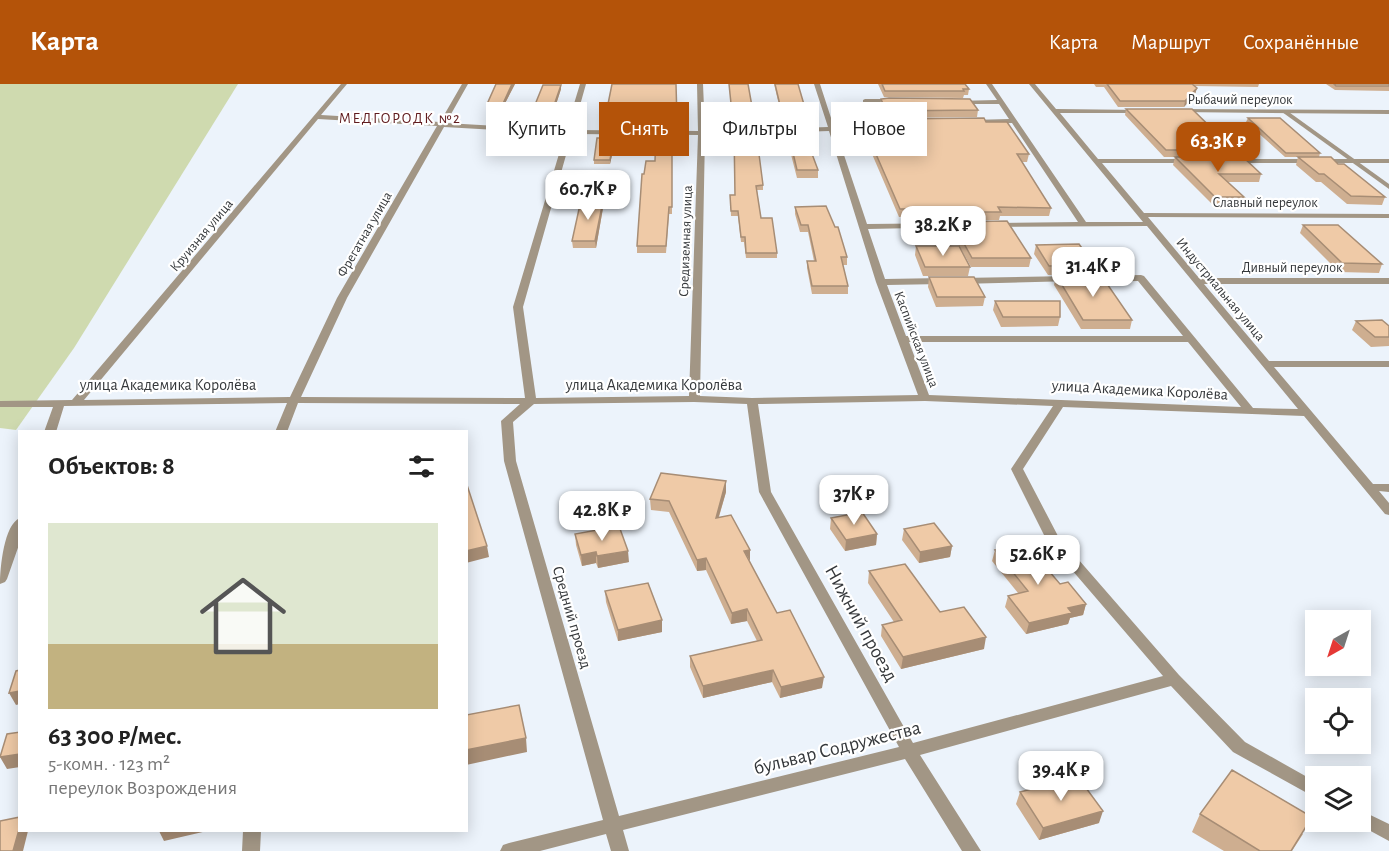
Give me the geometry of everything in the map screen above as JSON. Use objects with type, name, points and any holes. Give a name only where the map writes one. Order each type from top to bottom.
[{"type":"street","name":"Круизная улица","points":[[76,402],[344,84]]},
{"type":"street","name":"Фрегатная улица","points":[[282,430],[293,400],[339,304],[465,84]]},
{"type":"street","points":[[578,102],[583,84]]},
{"type":"street","name":"Средиземная улица","points":[[700,84],[701,108]]},
{"type":"street","name":"Каспийская улица","points":[[817,84],[831,126]]},
{"type":"street","points":[[989,84],[1083,224]]},
{"type":"street","name":"Индустриальная улица","points":[[1032,84],[1389,512]]},
{"type":"street","points":[[866,101],[899,101]]},
{"type":"street","points":[[945,101],[1001,102]]},
{"type":"street","points":[[1054,111],[1146,111]]},
{"type":"street","name":"Рыбачий переулок","points":[[1169,111],[1389,112]]},
{"type":"street","points":[[318,117],[486,128]]},
{"type":"street","points":[[957,122],[1014,122]]},
{"type":"street","points":[[819,127],[831,126]]},
{"type":"street","points":[[587,132],[701,133]]},
{"type":"street","points":[[531,401],[518,307],[563,156]]},
{"type":"street","name":"Средиземная улица","points":[[694,399],[701,156]]},
{"type":"street","name":"Каспийская улица","points":[[841,156],[881,282],[925,398]]},
{"type":"street","points":[[1096,160],[1201,161]]},
{"type":"street","points":[[1224,161],[1389,161]]},
{"type":"street","name":"Славный переулок","points":[[1141,215],[1389,216]]},
{"type":"street","points":[[863,226],[1148,224]]},
{"type":"street","points":[[881,282],[1141,278],[1250,411]]},
{"type":"street","name":"Дивный переулок","points":[[1196,281],[1389,281]]},
{"type":"street","points":[[902,339],[1191,339]]},
{"type":"street","points":[[1266,364],[1389,364]]},
{"type":"street","name":"улица Академика Королёва","points":[[0,404],[293,400],[694,399],[752,401],[925,398],[1308,413]]},
{"type":"street","name":"Средний проезд","points":[[531,401],[507,421],[510,461],[620,851]]},
{"type":"street","name":"Нижний проезд","points":[[752,401],[765,492],[909,751],[972,851]]},
{"type":"street","points":[[51,430],[60,402]]},
{"type":"street","points":[[1061,402],[1017,469],[1052,538],[1174,679],[1239,747],[1305,785]]},
{"type":"street","points":[[1367,487],[1389,488]]},
{"type":"street","points":[[0,579],[18,528]]},
{"type":"street","name":"бульвар Содружества","points":[[509,851],[909,751],[1174,679]]},
{"type":"street","points":[[1371,823],[1389,833]]},
{"type":"street","points":[[251,851],[252,832]]},
{"type":"lane","points":[[1284,111],[1389,188]]},
{"type":"green space","points":[[0,84],[238,84],[74,348],[16,430],[0,428]]},
{"type":"building","points":[[496,84],[512,84],[504,102],[488,102]]},
{"type":"building","points":[[612,84],[676,84],[676,102],[608,102]]},
{"type":"building","points":[[729,84],[748,84],[751,102],[731,102]]},
{"type":"building","points":[[775,84],[798,84],[803,102],[779,102]]},
{"type":"building","points":[[882,84],[965,84],[969,89],[963,89],[964,91],[885,91]]},
{"type":"building","points":[[1107,84],[1192,84],[1197,88],[1185,101],[1120,101]]},
{"type":"building","points":[[1334,84],[1389,84],[1389,86],[1336,86]]},
{"type":"building","points":[[543,85],[561,85],[555,102],[536,102]]},
{"type":"building","points":[[881,99],[970,99],[978,110],[927,111],[927,102],[882,102]]},
{"type":"building","points":[[1126,109],[1192,109],[1234,150],[1166,150]]},
{"type":"building","points":[[984,118],[986,122],[1007,122],[1029,154],[1017,154],[1051,208],[998,207],[1001,212],[900,209],[877,156],[927,156],[927,119]]},
{"type":"building","points":[[1248,118],[1280,118],[1320,153],[1286,153]]},
{"type":"building","points":[[597,138],[599,138],[599,156],[611,156],[610,160],[594,160]]},
{"type":"building","points":[[655,156],[672,156],[672,207],[669,207],[666,246],[637,246],[642,174],[644,174],[646,161],[655,161]]},
{"type":"building","points":[[734,156],[759,156],[763,185],[756,186],[761,218],[772,218],[777,253],[746,253],[745,237],[741,237],[738,211],[731,211],[730,195],[735,195]]},
{"type":"building","points":[[794,156],[813,156],[818,170],[797,170]]},
{"type":"building","points":[[1175,157],[1243,157],[1261,174],[1219,174],[1244,197],[1215,197]]},
{"type":"building","points":[[1298,157],[1331,157],[1338,164],[1344,164],[1385,197],[1351,196]]},
{"type":"building","points":[[581,200],[603,201],[595,241],[572,241]]},
{"type":"building","points":[[826,206],[835,227],[838,227],[847,257],[841,257],[848,286],[812,286],[807,261],[816,261],[808,225],[801,225],[795,207]]},
{"type":"building","points":[[1007,221],[1031,258],[972,258],[952,222]]},
{"type":"building","points":[[1303,225],[1338,225],[1382,264],[1342,263]]},
{"type":"building","points":[[1079,244],[1094,265],[1049,266],[1036,245]]},
{"type":"building","points":[[916,246],[959,246],[970,267],[925,267]]},
{"type":"building","points":[[1056,275],[1101,275],[1132,320],[1083,320]]},
{"type":"building","points":[[929,277],[974,277],[985,297],[937,297]]},
{"type":"building","points":[[995,301],[1060,301],[1060,317],[1003,317]]},
{"type":"building","points":[[1382,320],[1389,326],[1389,337],[1375,337],[1356,321]]},
{"type":"building","points":[[661,473],[726,481],[716,518],[731,515],[750,550],[744,551],[777,613],[790,610],[824,677],[781,687],[773,670],[703,686],[690,656],[762,640],[747,609],[732,613],[706,558],[697,560],[669,501],[650,499]]},
{"type":"building","points":[[468,488],[487,546],[468,551]]},
{"type":"building","points":[[862,512],[877,534],[846,540],[831,518]]},
{"type":"building","points":[[934,523],[952,546],[920,552],[904,529]]},
{"type":"building","points":[[619,526],[628,551],[597,556],[596,552],[581,555],[575,534]]},
{"type":"building","points":[[1025,543],[1060,584],[1068,582],[1086,604],[1068,608],[1072,613],[1029,623],[1008,596],[1028,591],[995,550]]},
{"type":"building","points":[[905,564],[940,612],[964,607],[986,637],[903,657],[882,625],[902,620],[869,571]]},
{"type":"building","points":[[648,583],[662,620],[618,630],[605,591]]},
{"type":"building","points":[[18,670],[18,691],[9,693]]},
{"type":"building","points":[[519,705],[526,738],[468,750],[468,715]]},
{"type":"building","points":[[18,732],[18,754],[0,757],[7,734]]},
{"type":"building","points":[[1232,770],[1305,813],[1305,828],[1291,851],[1260,851],[1200,814]]},
{"type":"building","points":[[1078,777],[1103,811],[1043,828],[1020,792]]},
{"type":"building","points":[[18,817],[18,832],[13,851],[0,851],[0,821]]},
{"type":"district","name":"МЕДГОРОДК №2","points":[[400,118]]}]
